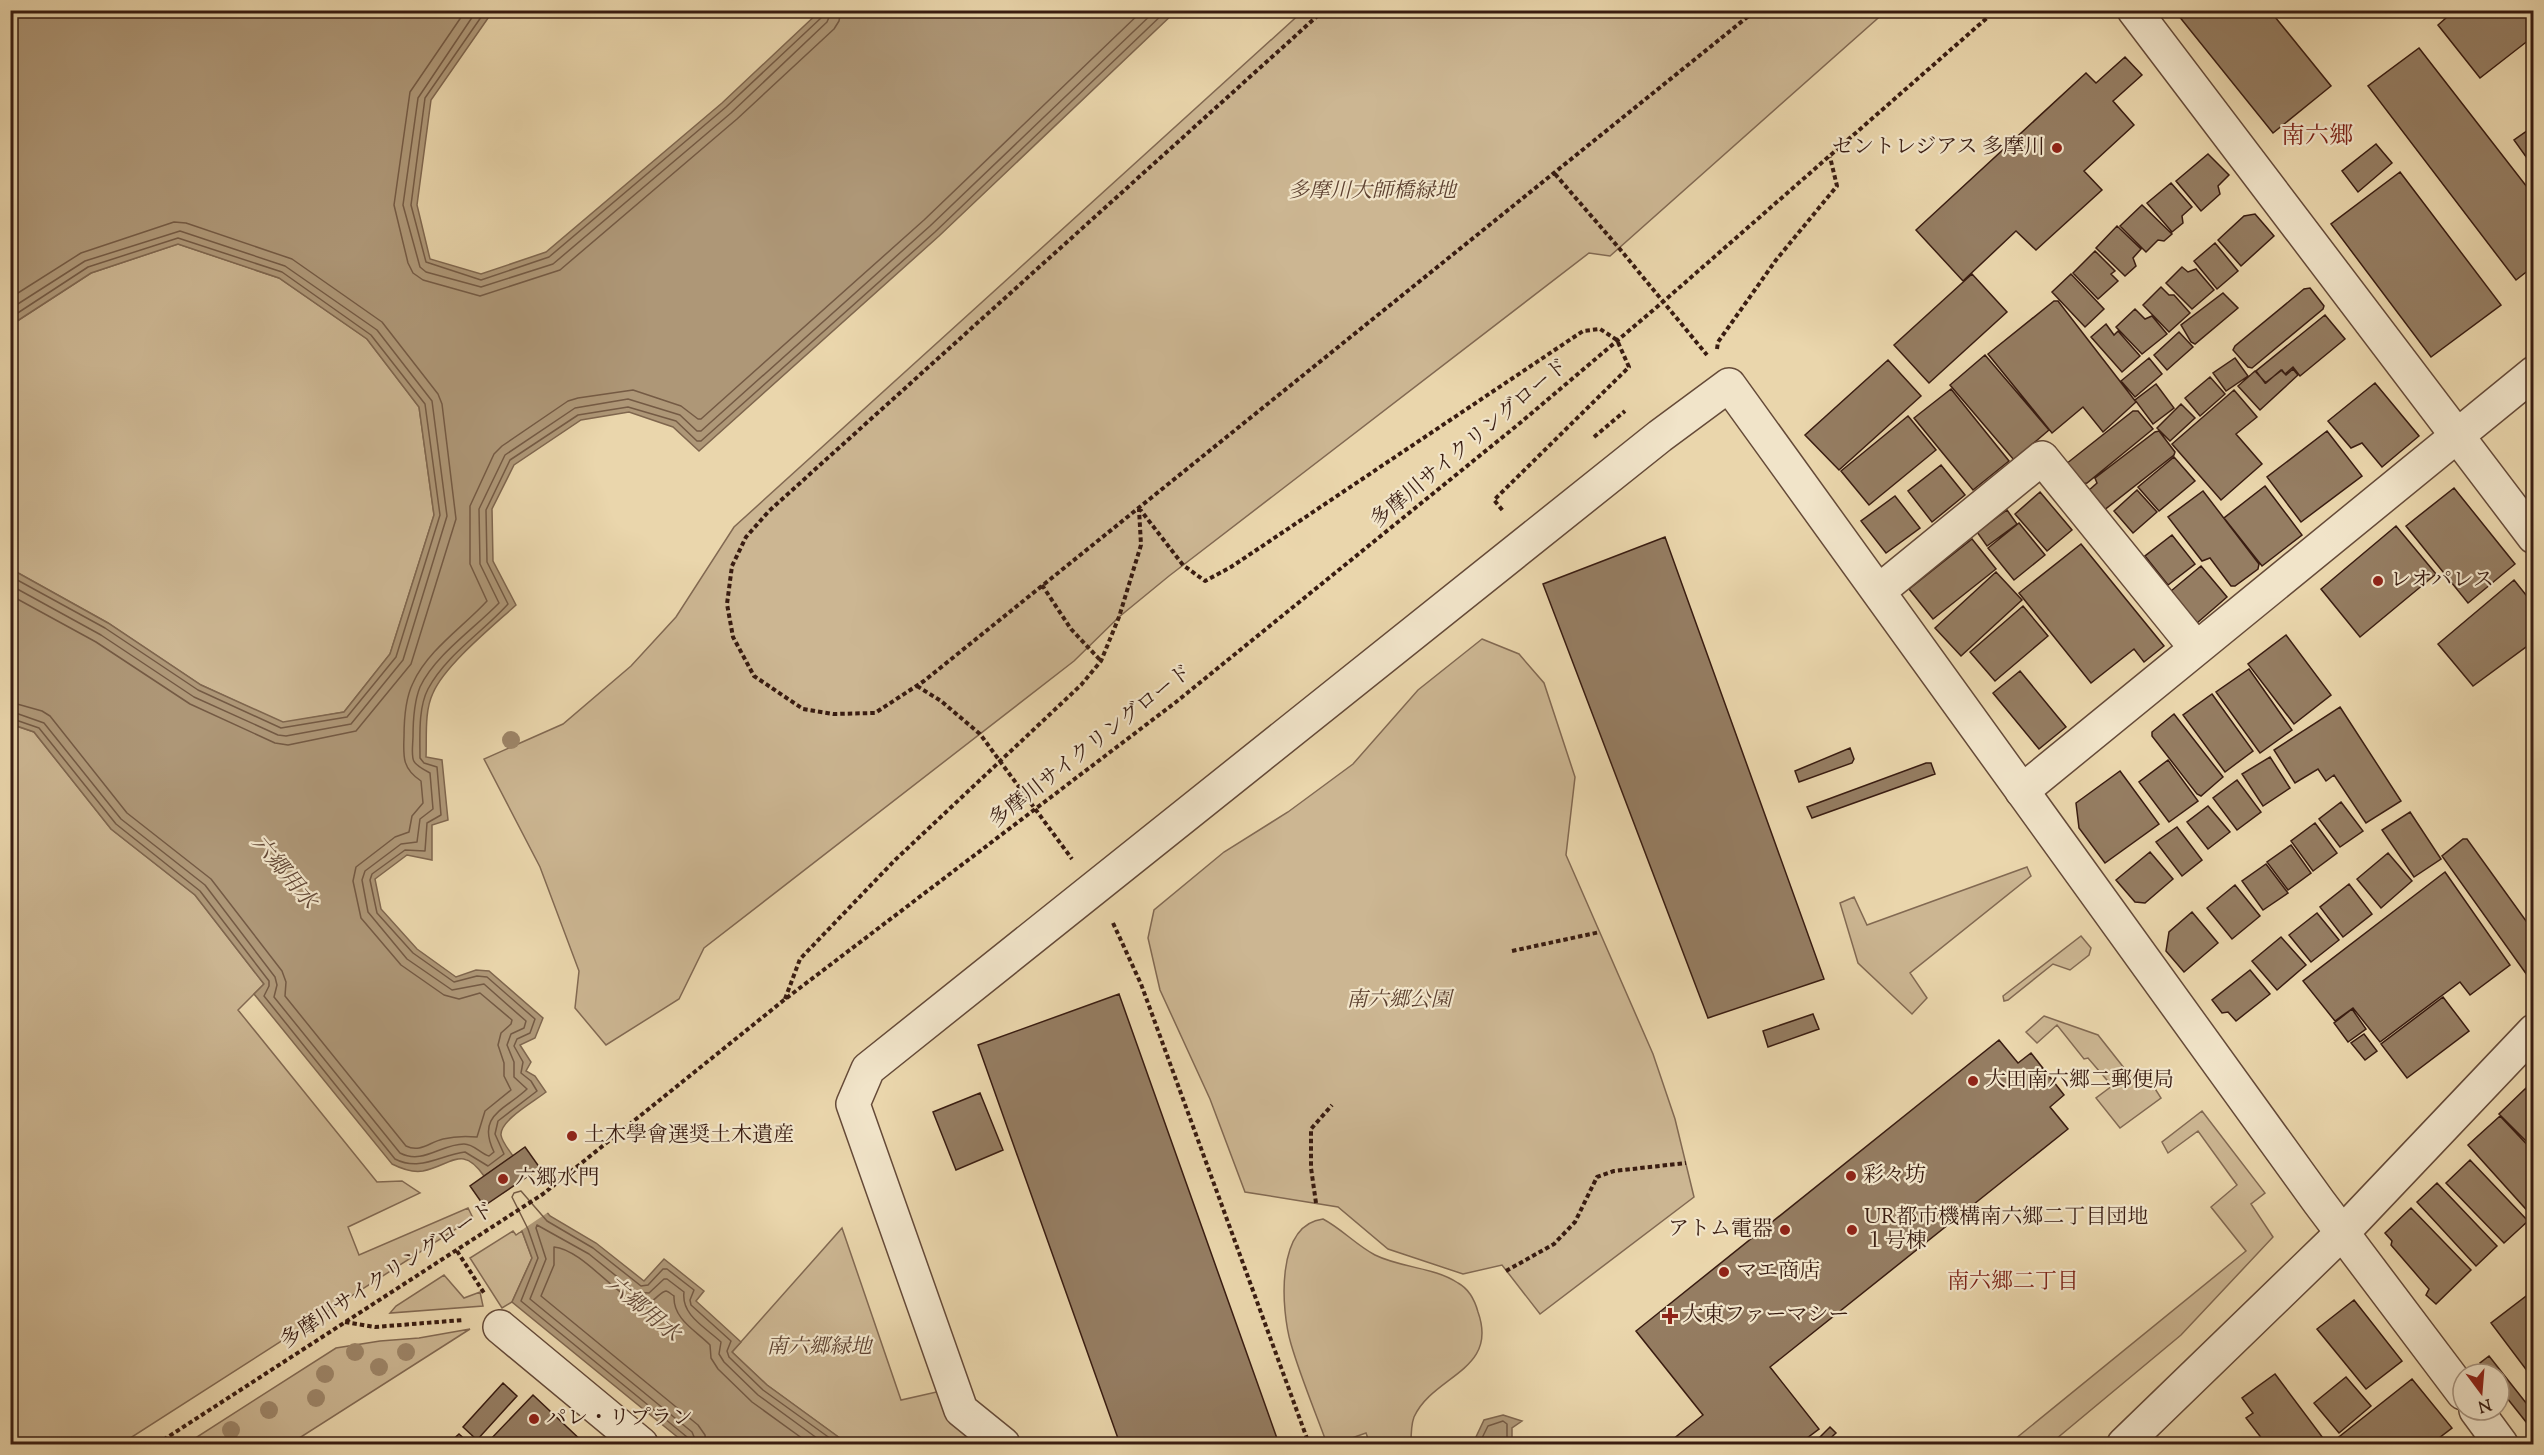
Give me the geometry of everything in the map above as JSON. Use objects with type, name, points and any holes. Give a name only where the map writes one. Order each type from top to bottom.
[{"type":"street","points":[[2134,10],[2534,537]]},
{"type":"street","points":[[2022,791],[2534,373]]},
{"type":"street","points":[[1003,1444],[961,1410],[853,1104],[868,1069],[1660,436],[1729,385],[2343,1232],[2451,1377]]},
{"type":"street","points":[[1879,591],[2042,458],[2196,648]]},
{"type":"street","points":[[2124,1444],[2343,1232],[2534,1031]]},
{"type":"street","points":[[500,1327],[641,1444]]},
{"type":"street","points":[[2485,1422],[2501,1444]]},
{"type":"path","points":[[1324,10],[778,503],[746,537],[732,566],[727,604],[733,637],[754,676],[803,709],[833,714],[875,713],[917,686],[1756,10]]},
{"type":"path","name":"多摩川サイクリングロード","points":[[157,1444],[543,1194],[784,1000],[1036,810],[1332,577],[1520,423],[1830,157],[1996,10]]},
{"type":"path","points":[[1716,353],[1718,342],[1776,260],[1837,186],[1830,157]]},
{"type":"path","points":[[1555,174],[1700,346]]},
{"type":"path","points":[[1139,508],[1183,565],[1205,581],[1231,567],[1583,331],[1600,329],[1617,340],[1629,366],[1494,500],[1503,511],[1512,503]]},
{"type":"path","points":[[1591,438],[1633,406]]},
{"type":"path","points":[[784,1000],[800,958],[895,860],[1081,686],[1101,661],[1119,617],[1141,546],[1139,508]]},
{"type":"path","points":[[1042,585],[1071,629],[1101,661]]},
{"type":"path","points":[[917,686],[941,701],[980,734],[1056,837]]},
{"type":"path","points":[[1113,922],[1141,984],[1309,1444]]},
{"type":"path","points":[[1512,951],[1600,932]]},
{"type":"path","points":[[1316,1203],[1311,1168],[1311,1129],[1332,1105]]},
{"type":"path","points":[[1506,1271],[1554,1244],[1575,1222],[1597,1177],[1614,1171],[1686,1163]]},
{"type":"path","points":[[457,1251],[484,1292]]},
{"type":"path","points":[[344,1322],[375,1327],[435,1323]]},
{"type":"green space","name":"多摩川大師橋緑地","points":[[1303,11],[1886,11],[1610,256],[1589,253],[1169,576],[1119,617],[1074,661],[704,948],[679,999],[606,1045],[575,1008],[579,971],[540,867],[484,759],[563,724],[631,666],[676,617],[734,527]]},
{"type":"green space","points":[[178,244],[279,278],[367,339],[419,407],[434,515],[390,654],[344,712],[283,723],[201,685],[108,623],[11,569],[11,325],[91,273]]},
{"type":"green space","name":"南六郷公園","points":[[1482,639],[1519,654],[1544,683],[1575,777],[1566,855],[1653,1054],[1675,1119],[1694,1197],[1540,1314],[1502,1265],[1463,1274],[1388,1249],[1338,1207],[1245,1192],[1210,1099],[1160,990],[1148,938],[1154,910],[1224,852],[1288,812],[1353,764],[1418,690]]},
{"type":"green space","points":[[10,724],[34,732],[111,829],[195,895],[264,984],[238,1010],[377,1182],[402,1181],[420,1193],[348,1227],[359,1255],[468,1208],[473,1218],[121,1444],[11,1444]]},
{"type":"green space","points":[[2027,867],[2031,876],[1910,973],[1927,998],[1912,1014],[1858,963],[1840,903],[1854,897],[1867,925]]},
{"type":"green space","points":[[2081,936],[2091,948],[2089,955],[2070,970],[2053,964],[2004,1001],[2003,996]]},
{"type":"green space","points":[[2044,1016],[2098,1035],[2132,1078],[2152,1084],[2161,1098],[2120,1128],[2096,1098],[2112,1086],[2088,1058],[2084,1059],[2057,1025],[2037,1043],[2026,1032]]},
{"type":"green space","points":[[2202,1111],[2265,1193],[2251,1204],[2273,1237],[2181,1335],[2050,1444],[2009,1444],[2246,1251],[2211,1207],[2237,1185],[2198,1131],[2168,1153],[2162,1142]]},
{"type":"green space","points":[[1323,1219],[1375,1255],[1439,1274],[1458,1283],[1471,1296],[1475,1304],[1482,1332],[1480,1347],[1461,1371],[1423,1403],[1413,1420],[1411,1444],[1370,1444],[1366,1433],[1335,1444],[1327,1444],[1291,1344],[1284,1291],[1289,1252],[1296,1236],[1307,1225]]},
{"type":"green space","name":"南六郷緑地","points":[[842,1228],[901,1400],[954,1388],[1000,1444],[848,1444],[767,1385],[732,1352]]},
{"type":"green space","points":[[513,1231],[516,1235],[522,1231],[532,1258],[512,1302],[502,1308],[470,1258]]},
{"type":"green space","points":[[444,1275],[464,1298],[480,1292],[483,1306],[390,1313],[396,1306]]},
{"type":"green space","points":[[470,1329],[290,1444],[186,1444],[336,1348]]},
{"type":"water","name":"六郷用水","points":[[11,11],[493,11],[431,100],[417,205],[430,259],[481,274],[546,252],[722,103],[820,11],[1176,11],[939,236],[699,451],[673,427],[629,412],[581,420],[514,465],[492,509],[493,561],[516,605],[470,646],[448,670],[433,693],[428,708],[426,757],[442,760],[448,820],[432,825],[432,860],[407,855],[375,879],[381,909],[417,949],[456,977],[476,970],[489,971],[543,1018],[535,1038],[520,1045],[531,1062],[526,1071],[535,1076],[546,1092],[506,1123],[501,1135],[513,1156],[484,1176],[476,1166],[463,1159],[456,1159],[423,1171],[407,1170],[392,1164],[254,994],[264,984],[195,895],[111,829],[34,732],[11,724],[11,569],[108,623],[201,685],[283,722],[344,712],[390,654],[434,515],[419,407],[367,339],[279,278],[178,244],[91,273],[11,325]]},
{"type":"water","name":"六郷用水","points":[[521,1181],[550,1216],[596,1243],[644,1281],[664,1259],[704,1291],[696,1301],[741,1342],[732,1352],[767,1385],[848,1444],[686,1444],[512,1302],[532,1258],[522,1231],[503,1194]]},
{"type":"water","points":[[1503,1415],[1522,1421],[1512,1428],[1512,1444],[1477,1444],[1475,1439],[1484,1420]]},
{"type":"pier","points":[[524,1180],[550,1211],[519,1232],[501,1195]]},
{"type":"building","points":[[2174,10],[2273,10],[2271,12],[2331,86],[2273,133]]},
{"type":"building","points":[[2455,10],[2534,10],[2534,36],[2480,78],[2438,25]]},
{"type":"building","points":[[2419,48],[2534,196],[2534,266],[2516,280],[2368,86]]},
{"type":"building","name":"セントレジアス 多摩川","points":[[2125,57],[2142,75],[2113,101],[2134,125],[2084,171],[2102,190],[2036,250],[2016,231],[1963,281],[1916,230],[2086,73],[2096,83]]},
{"type":"building","points":[[2534,126],[2534,168],[2514,140]]},
{"type":"building","points":[[2376,144],[2392,163],[2358,192],[2342,171]]},
{"type":"building","points":[[2208,154],[2229,175],[2218,186],[2220,194],[2201,211],[2176,181]]},
{"type":"building","points":[[2400,172],[2501,305],[2431,357],[2331,224]]},
{"type":"building","points":[[2171,183],[2192,207],[2182,216],[2183,223],[2172,232],[2147,203]]},
{"type":"building","points":[[2142,205],[2172,234],[2164,241],[2158,240],[2146,252],[2120,226]]},
{"type":"building","points":[[2255,214],[2274,236],[2241,266],[2218,240],[2244,216]]},
{"type":"building","points":[[2117,226],[2141,249],[2133,258],[2136,266],[2125,276],[2096,248]]},
{"type":"building","points":[[2215,243],[2238,271],[2217,289],[2194,261]]},
{"type":"building","points":[[2095,251],[2115,271],[2111,274],[2118,281],[2098,299],[2073,273]]},
{"type":"building","points":[[2182,267],[2188,272],[2196,269],[2214,290],[2192,309],[2166,283]]},
{"type":"building","points":[[1972,274],[2007,312],[1929,383],[1894,345]]},
{"type":"building","points":[[2071,274],[2104,309],[2085,327],[2052,292]]},
{"type":"building","points":[[2161,287],[2169,295],[2174,295],[2190,313],[2169,332],[2143,305]]},
{"type":"building","points":[[2310,288],[2324,306],[2323,309],[2252,368],[2248,367],[2233,350],[2235,346],[2304,289]]},
{"type":"building","points":[[2223,293],[2238,308],[2195,344],[2191,342],[2181,325]]},
{"type":"building","points":[[2054,301],[2058,301],[2136,402],[2103,432],[2083,407],[2052,433],[1988,354]]},
{"type":"building","points":[[2135,309],[2145,319],[2152,316],[2167,334],[2142,354],[2116,327]]},
{"type":"building","points":[[2325,315],[2345,339],[2300,376],[2293,367],[2285,374],[2282,370],[2265,383],[2256,371]]},
{"type":"building","points":[[2106,324],[2114,335],[2118,331],[2140,356],[2122,372],[2091,337]]},
{"type":"building","points":[[2179,332],[2193,347],[2167,370],[2154,355]]},
{"type":"building","points":[[1985,355],[2049,430],[2014,460],[1950,385]]},
{"type":"building","points":[[2149,358],[2162,374],[2135,397],[2121,381]]},
{"type":"building","points":[[2235,358],[2248,376],[2226,391],[2213,373]]},
{"type":"building","points":[[1888,360],[1921,396],[1839,470],[1805,435]]},
{"type":"building","points":[[2293,369],[2298,375],[2260,410],[2238,386],[2255,371],[2266,383],[2281,370],[2286,375]]},
{"type":"building","points":[[2210,377],[2225,394],[2200,416],[2185,398]]},
{"type":"building","points":[[2375,383],[2419,436],[2382,467],[2362,443],[2351,448],[2328,421]]},
{"type":"building","points":[[2156,384],[2174,408],[2153,424],[2135,400]]},
{"type":"building","points":[[1951,389],[2009,461],[1973,490],[1914,418]]},
{"type":"building","points":[[2234,390],[2257,417],[2236,434],[2262,464],[2221,500],[2172,444]]},
{"type":"building","points":[[2181,404],[2195,418],[2170,441],[2157,428]]},
{"type":"building","points":[[2133,411],[2138,411],[2153,429],[2087,483],[2082,484],[2066,464]]},
{"type":"building","points":[[1908,416],[1936,450],[1869,505],[1841,471]]},
{"type":"building","points":[[2159,431],[2175,452],[2174,455],[2103,511],[2088,491],[2097,483],[2095,478]]},
{"type":"building","points":[[2327,431],[2362,476],[2301,522],[2267,477]]},
{"type":"building","points":[[2174,457],[2195,481],[2159,511],[2138,487]]},
{"type":"building","points":[[1941,465],[1965,495],[1932,522],[1908,491]]},
{"type":"building","points":[[2265,486],[2302,535],[2262,566],[2224,518]]},
{"type":"building","points":[[2454,488],[2515,564],[2468,603],[2406,526]]},
{"type":"building","points":[[2137,490],[2157,512],[2133,533],[2114,511]]},
{"type":"building","points":[[2203,491],[2259,564],[2258,569],[2235,586],[2231,586],[2210,558],[2202,561],[2168,517]]},
{"type":"building","points":[[2040,492],[2072,530],[2047,551],[2015,514]]},
{"type":"building","points":[[1895,496],[1920,528],[1886,553],[1861,521]]},
{"type":"building","points":[[2007,510],[2017,524],[1987,546],[1977,532]]},
{"type":"building","points":[[2019,523],[2045,555],[2014,580],[1988,548]]},
{"type":"building","name":"レオパレス","points":[[2396,526],[2436,574],[2360,637],[2321,589]]},
{"type":"building","points":[[2172,535],[2195,564],[2168,585],[2145,556]]},
{"type":"building","points":[[1665,537],[1824,979],[1708,1018],[1543,584]]},
{"type":"building","points":[[1972,539],[1996,569],[1933,619],[1909,589]]},
{"type":"building","points":[[2081,544],[2164,646],[2144,662],[2134,649],[2091,683],[2019,593]]},
{"type":"building","points":[[2201,566],[2227,597],[2197,623],[2171,591]]},
{"type":"building","points":[[1996,572],[2022,600],[1961,656],[1935,628]]},
{"type":"building","points":[[2514,580],[2534,605],[2534,641],[2473,686],[2438,644]]},
{"type":"building","points":[[2023,606],[2048,636],[1995,681],[1970,652]]},
{"type":"building","points":[[2286,635],[2331,695],[2294,724],[2248,664]]},
{"type":"building","points":[[2249,669],[2292,730],[2260,753],[2216,692]]},
{"type":"building","points":[[2020,671],[2066,727],[2039,749],[1993,693]]},
{"type":"building","points":[[2212,694],[2253,751],[2225,772],[2183,715]]},
{"type":"building","points":[[2340,707],[2401,801],[2366,823],[2334,775],[2326,781],[2318,769],[2295,783],[2274,750]]},
{"type":"building","points":[[2174,714],[2223,777],[2201,796],[2197,794],[2152,736],[2152,732]]},
{"type":"building","points":[[1850,748],[1854,759],[1852,763],[1799,782],[1795,771]]},
{"type":"building","points":[[2270,757],[2290,788],[2263,806],[2242,774]]},
{"type":"building","points":[[2168,760],[2198,801],[2169,822],[2139,782]]},
{"type":"building","points":[[1931,763],[1935,774],[1812,818],[1807,807]]},
{"type":"building","points":[[2120,771],[2159,824],[2105,863],[2079,828],[2076,803]]},
{"type":"building","points":[[2237,780],[2261,812],[2237,830],[2213,798]]},
{"type":"building","points":[[2341,802],[2363,831],[2340,847],[2319,819]]},
{"type":"building","points":[[2208,806],[2230,832],[2208,849],[2187,822]]},
{"type":"building","points":[[2410,812],[2441,859],[2414,877],[2382,830]]},
{"type":"building","points":[[2315,823],[2337,853],[2313,871],[2291,841]]},
{"type":"building","points":[[2177,827],[2202,860],[2182,876],[2156,842]]},
{"type":"building","points":[[2463,839],[2467,839],[2534,932],[2534,971],[2527,975],[2442,856]]},
{"type":"building","points":[[2291,845],[2311,873],[2288,890],[2267,862]]},
{"type":"building","points":[[2150,852],[2173,879],[2145,903],[2135,902],[2116,880]]},
{"type":"building","points":[[2388,853],[2412,881],[2381,908],[2357,879]]},
{"type":"building","points":[[2266,864],[2288,893],[2263,910],[2242,881]]},
{"type":"building","points":[[2445,872],[2510,965],[2470,995],[2460,982],[2380,1042],[2353,1008],[2335,1021],[2303,981]]},
{"type":"building","points":[[2349,884],[2372,914],[2343,937],[2320,907]]},
{"type":"building","points":[[2235,885],[2260,916],[2232,939],[2207,908]]},
{"type":"building","points":[[2192,912],[2218,943],[2184,972],[2166,951],[2169,932]]},
{"type":"building","points":[[2317,913],[2339,940],[2311,962],[2289,935]]},
{"type":"building","points":[[2281,937],[2306,965],[2277,990],[2252,961]]},
{"type":"building","points":[[2250,970],[2270,994],[2236,1021],[2228,1012],[2222,1013],[2212,1000]]},
{"type":"building","points":[[1119,994],[1279,1444],[1120,1444],[978,1045]]},
{"type":"building","points":[[2443,997],[2469,1031],[2407,1078],[2381,1044]]},
{"type":"building","points":[[2352,1009],[2366,1029],[2348,1042],[2334,1023]]},
{"type":"building","points":[[1813,1014],[1819,1029],[1768,1047],[1763,1031]]},
{"type":"building","points":[[2364,1034],[2377,1051],[2365,1060],[2351,1043]]},
{"type":"building","name":"UR都市機構南六郷二丁目団地 １号棟","points":[[1999,1040],[2018,1063],[2031,1053],[2064,1095],[2050,1107],[2068,1129],[1770,1367],[1819,1429],[1799,1444],[1667,1444],[1703,1415],[1636,1331]]},
{"type":"building","points":[[2526,1088],[2534,1096],[2534,1149],[2499,1114]]},
{"type":"building","points":[[980,1093],[1003,1150],[956,1170],[933,1112]]},
{"type":"building","points":[[2500,1116],[2534,1152],[2533,1217],[2468,1145]]},
{"type":"building","name":"六郷水門","points":[[525,1147],[540,1168],[484,1206],[470,1186]]},
{"type":"building","points":[[2470,1160],[2528,1221],[2504,1243],[2446,1183]]},
{"type":"building","points":[[2437,1183],[2497,1246],[2476,1266],[2417,1202]]},
{"type":"building","points":[[2411,1208],[2471,1270],[2436,1304],[2426,1295],[2429,1289],[2391,1245],[2392,1241],[2385,1233]]},
{"type":"building","points":[[2534,1290],[2534,1380],[2491,1323]]},
{"type":"building","points":[[2354,1300],[2402,1361],[2366,1389],[2317,1329]]},
{"type":"building","points":[[2489,1356],[2494,1362],[2481,1362]]},
{"type":"building","points":[[2275,1374],[2326,1442],[2323,1444],[2266,1444],[2246,1418],[2253,1413],[2242,1398]]},
{"type":"building","points":[[2346,1377],[2371,1406],[2339,1433],[2314,1403]]},
{"type":"building","points":[[2412,1379],[2452,1428],[2431,1444],[2330,1444]]},
{"type":"building","points":[[503,1383],[517,1396],[477,1440],[463,1427]]},
{"type":"building","points":[[2511,1384],[2534,1413],[2534,1432],[2511,1403]]},
{"type":"building","name":"パレ・リプラン","points":[[533,1395],[585,1444],[487,1443]]},
{"type":"building","points":[[1830,1427],[1836,1433],[1824,1444],[1819,1444],[1816,1441]]},
{"type":"building","points":[[459,1434],[470,1444],[448,1444]]},
{"type":"place","name":"セントレジアス 多摩川","points":[[2057,148]]},
{"type":"place","name":"レオパレス","points":[[2378,581]]},
{"type":"place","name":"大田南六郷二郵便局","points":[[1973,1081]]},
{"type":"place","name":"土木學會選奨土木遺産","points":[[572,1136]]},
{"type":"place","name":"彩々坊","points":[[1851,1176]]},
{"type":"place","name":"六郷水門","points":[[503,1179]]},
{"type":"place","name":"アトム電器","points":[[1785,1230]]},
{"type":"place","name":"UR都市機構南六郷二丁目団地 １号棟","points":[[1852,1230]]},
{"type":"place","name":"マエ商店","points":[[1724,1272]]},
{"type":"place","name":"大東ファーマシー","points":[[1670,1316]]},
{"type":"place","name":"パレ・リプラン","points":[[534,1419]]},
{"type":"district","name":"南六郷","points":[[2317,137]]},
{"type":"district","name":"南六郷二丁目","points":[[2013,1283]]}]
